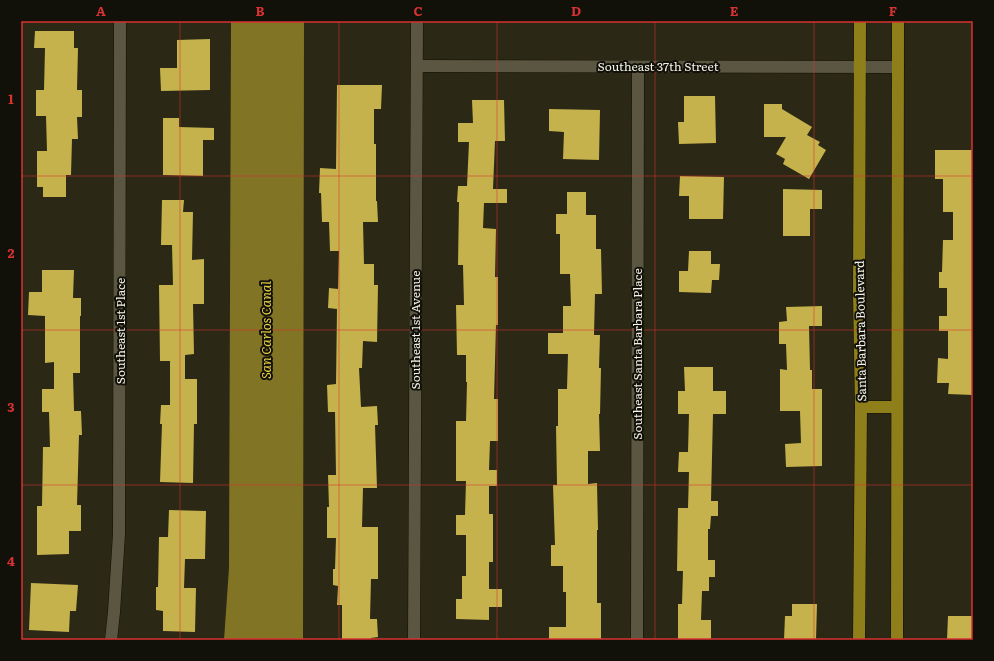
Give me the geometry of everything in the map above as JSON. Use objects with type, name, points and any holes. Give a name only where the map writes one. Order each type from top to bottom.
[{"type":"main road","name":"Santa Barbara Boulevard","points":[[859,640],[861,407],[860,21]]},
{"type":"main road","points":[[897,640],[898,21]]},
{"type":"main road","points":[[861,407],[897,407]]},
{"type":"street","name":"Southeast 1st Place","points":[[111,640],[119,534],[120,21]]},
{"type":"street","name":"Southeast 1st Avenue","points":[[414,640],[415,163],[417,21]]},
{"type":"street","name":"Southeast 37th Street","points":[[417,66],[898,66]]},
{"type":"street","name":"Southeast Santa Barbara Place","points":[[637,640],[638,67]]},
{"type":"water","name":"San Carlos Canal","points":[[231,21],[304,21],[303,640],[224,640],[229,568]]},
{"type":"building","points":[[35,31],[74,31],[74,48],[78,48],[77,90],[82,90],[82,117],[77,117],[78,139],[72,139],[71,175],[66,175],[66,197],[43,197],[43,187],[37,187],[37,151],[47,151],[46,116],[36,116],[36,90],[44,90],[45,48],[34,48]]},
{"type":"building","points":[[210,39],[210,90],[161,91],[160,68],[177,68],[177,40]]},
{"type":"building","points":[[337,85],[382,85],[381,109],[374,109],[374,144],[376,144],[376,201],[378,222],[363,222],[364,264],[374,264],[374,285],[378,285],[377,342],[363,341],[362,368],[359,368],[361,407],[377,406],[378,425],[375,425],[377,488],[363,488],[362,527],[378,527],[378,579],[371,579],[370,619],[377,619],[378,637],[371,638],[371,640],[342,640],[342,605],[337,605],[338,586],[333,585],[336,538],[327,538],[327,507],[329,507],[328,475],[336,475],[335,412],[328,412],[327,385],[336,384],[337,309],[328,308],[329,288],[338,289],[339,251],[330,251],[329,222],[322,222],[321,193],[319,193],[320,168],[336,169]]},
{"type":"building","points":[[684,96],[715,96],[716,143],[679,144],[678,122],[684,122]]},
{"type":"building","points":[[472,100],[504,100],[505,141],[495,141],[493,189],[507,189],[507,203],[484,203],[483,228],[496,229],[495,277],[498,277],[498,325],[496,325],[494,399],[498,399],[498,441],[490,441],[489,470],[497,470],[497,486],[489,486],[489,514],[493,514],[493,562],[489,562],[489,589],[502,589],[502,607],[489,607],[489,620],[456,619],[456,599],[462,599],[462,576],[466,576],[466,535],[456,535],[456,515],[465,515],[466,481],[456,481],[456,421],[466,421],[467,382],[466,355],[457,355],[456,305],[464,305],[463,265],[458,265],[459,202],[457,202],[458,186],[467,186],[469,142],[458,142],[458,123],[473,123]]},
{"type":"building","points":[[764,104],[782,104],[782,109],[812,127],[807,135],[820,142],[818,145],[826,150],[809,179],[783,164],[785,159],[776,154],[786,137],[764,137]]},
{"type":"building","points":[[549,109],[600,110],[599,160],[563,159],[564,132],[549,131]]},
{"type":"building","points":[[163,118],[179,118],[179,127],[214,128],[214,140],[203,140],[203,176],[163,175]]},
{"type":"building","points":[[935,150],[973,150],[973,395],[948,394],[949,383],[937,383],[938,358],[948,359],[948,331],[939,331],[939,316],[947,316],[947,288],[939,288],[939,272],[942,272],[943,240],[953,240],[953,212],[943,212],[943,179],[935,179]]},
{"type":"building","points":[[680,176],[724,177],[723,219],[689,219],[689,196],[679,196]]},
{"type":"building","points":[[783,189],[822,190],[822,209],[810,209],[810,236],[783,236]]},
{"type":"building","points":[[567,192],[586,192],[586,215],[596,215],[596,249],[601,249],[602,294],[595,294],[594,335],[600,335],[600,451],[588,451],[588,484],[597,483],[597,603],[601,603],[601,640],[549,640],[549,627],[566,627],[566,592],[563,592],[563,566],[551,566],[551,545],[555,545],[553,485],[557,485],[556,426],[558,426],[558,389],[567,389],[568,354],[548,354],[548,333],[563,333],[563,306],[571,306],[570,274],[560,274],[560,234],[556,234],[556,214],[567,214]]},
{"type":"building","points":[[162,200],[184,200],[183,212],[193,212],[192,260],[204,259],[204,304],[193,304],[194,354],[185,355],[185,379],[197,379],[197,424],[194,424],[193,483],[160,482],[162,424],[160,424],[161,405],[170,405],[170,361],[160,361],[159,285],[173,285],[172,245],[161,245]]},
{"type":"building","points":[[689,251],[711,251],[711,264],[720,264],[719,280],[712,280],[711,293],[679,292],[679,271],[688,271]]},
{"type":"building","points":[[42,270],[74,270],[73,298],[81,298],[80,373],[73,373],[74,411],[81,411],[82,435],[79,435],[77,505],[81,505],[81,531],[69,531],[69,554],[37,555],[37,506],[42,506],[43,447],[50,447],[49,412],[42,412],[42,389],[54,389],[54,362],[45,363],[45,316],[28,315],[29,292],[42,292]]},
{"type":"building","points":[[822,306],[822,326],[809,326],[812,389],[822,389],[822,466],[786,467],[785,444],[801,443],[800,411],[780,411],[780,369],[787,370],[786,344],[779,344],[779,322],[787,321],[786,307]]},
{"type":"building","points":[[684,367],[713,367],[713,391],[726,391],[726,414],[713,414],[711,501],[718,501],[718,516],[711,516],[710,529],[708,529],[708,560],[715,560],[715,577],[709,577],[709,591],[702,591],[701,620],[711,620],[711,639],[702,640],[678,640],[678,604],[682,604],[683,571],[677,571],[678,508],[688,508],[689,472],[678,472],[679,452],[688,452],[689,414],[678,414],[678,391],[685,391]]},
{"type":"building","points":[[169,510],[206,511],[205,559],[185,559],[184,588],[196,588],[195,632],[163,631],[163,611],[156,610],[159,537],[168,537]]},
{"type":"building","points":[[31,583],[78,585],[76,611],[70,611],[69,632],[29,630]]},
{"type":"building","points":[[792,604],[817,604],[816,640],[784,640],[785,616],[792,616]]},
{"type":"building","points":[[948,616],[973,616],[973,640],[947,640]]}]
